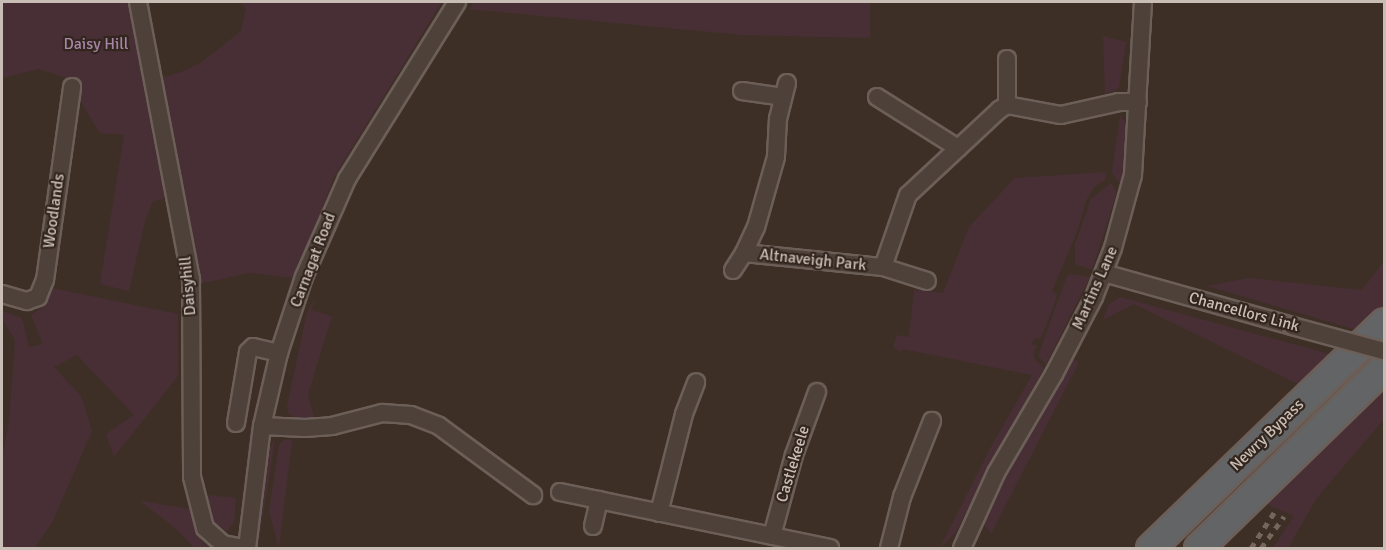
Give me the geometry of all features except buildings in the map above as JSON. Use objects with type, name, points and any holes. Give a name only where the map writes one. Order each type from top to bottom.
[{"type":"highway","name":"Newry Bypass","points":[[1150,549],[1384,322]]},
{"type":"highway","name":"Newry Bypass","points":[[1198,549],[1384,367]]},
{"type":"street","name":"Daisyhill","points":[[138,2],[191,280],[192,477],[205,528],[223,544],[245,549]]},
{"type":"street","name":"Carnagat Road","points":[[245,549],[262,426],[279,353],[304,277],[347,179],[457,2]]},
{"type":"street","name":"Martins Lane","points":[[962,549],[996,473],[1054,374],[1104,273],[1125,213],[1133,175],[1143,2]]},
{"type":"street","points":[[1007,59],[1007,105],[1061,115],[1119,102],[1138,102]]},
{"type":"street","name":"Woodlands","points":[[2,294],[27,301],[38,297],[45,280],[72,87]]},
{"type":"street","name":"Altnaveigh Park","points":[[733,270],[756,227],[776,157],[778,118],[785,90],[742,91]]},
{"type":"street","points":[[878,97],[958,148]]},
{"type":"street","name":"Altnaveigh Park","points":[[883,267],[908,195],[1007,105]]},
{"type":"street","name":"Altnaveigh Park","points":[[744,253],[883,267],[927,280]]},
{"type":"street","name":"Chancellors Link","points":[[1104,273],[1384,351]]},
{"type":"street","points":[[236,423],[248,352],[253,347],[279,353]]},
{"type":"street","points":[[659,513],[684,414],[696,382]]},
{"type":"street","name":"Castlekeele","points":[[772,536],[794,455],[817,392]]},
{"type":"street","points":[[262,426],[305,428],[332,426],[382,413],[411,415],[439,426],[533,495]]},
{"type":"street","points":[[889,549],[902,497],[932,421]]},
{"type":"street","points":[[560,492],[831,549]]},
{"type":"street","points":[[593,526],[599,500]]},
{"type":"green space","name":"Daisy Hill","points":[[2,2],[131,2],[167,182],[163,199],[153,201],[145,221],[129,291],[100,284],[124,135],[100,133],[82,104],[75,81],[39,69],[2,78]]},
{"type":"green space","points":[[240,2],[442,2],[334,177],[274,336],[292,278],[249,273],[198,284],[198,272],[160,78],[181,72],[202,62],[241,31],[246,8]]},
{"type":"green space","points":[[474,2],[870,2],[870,38],[742,35],[469,9]]},
{"type":"green space","points":[[1103,36],[1126,42],[1119,88],[1105,94]]},
{"type":"green space","points":[[1120,115],[1130,129],[1123,187],[1112,173]]},
{"type":"green space","points":[[1106,172],[1105,180],[1094,187],[1086,201],[1077,232],[1052,291],[1057,294],[1055,303],[1041,338],[1034,339],[1032,344],[1037,346],[1033,353],[1035,360],[1044,368],[956,532],[940,548],[992,445],[1032,375],[903,349],[900,352],[893,347],[897,335],[909,337],[914,290],[943,293],[969,227],[1015,178]]},
{"type":"green space","points":[[1111,183],[1117,192],[1092,270],[1075,264],[1075,244],[1091,199]]},
{"type":"green space","points":[[1384,261],[1384,312],[1364,332],[1207,286],[1249,278],[1362,290]]},
{"type":"green space","points":[[1070,274],[1090,277],[1046,364],[1038,356],[1066,278]]},
{"type":"green space","points":[[52,288],[178,314],[178,376],[114,457],[106,434],[134,415],[77,355],[54,367],[81,396],[92,431],[52,523],[34,548],[2,548],[2,458],[9,423],[15,340],[2,318],[2,311],[22,318],[29,347],[43,344],[31,315],[46,305]]},
{"type":"green space","points":[[316,297],[311,310],[332,316],[308,394],[314,418],[297,418],[289,414],[287,407],[307,312]]},
{"type":"green space","points":[[1120,297],[1333,355],[1300,385],[1134,304],[1103,320],[1109,304]]},
{"type":"green space","points":[[1071,359],[1079,362],[991,534],[984,524],[988,510]]},
{"type":"green space","points":[[264,368],[267,369],[257,409],[241,526],[239,527],[250,431]]},
{"type":"green space","points":[[1384,391],[1384,419],[1316,499],[1288,548],[1273,548],[1294,516],[1266,504]]},
{"type":"green space","points":[[275,439],[258,548],[256,548],[264,457]]},
{"type":"green space","points":[[284,440],[292,440],[279,548],[269,511],[279,445]]},
{"type":"green space","points":[[199,459],[207,495],[236,498],[234,523],[227,531],[211,520],[204,498]]},
{"type":"green space","points":[[140,501],[191,509],[194,528],[204,544],[213,548],[195,548],[169,523]]},
{"type":"railway","points":[[1251,548],[1275,511]]},
{"type":"railway","points":[[1261,548],[1284,516]]}]
